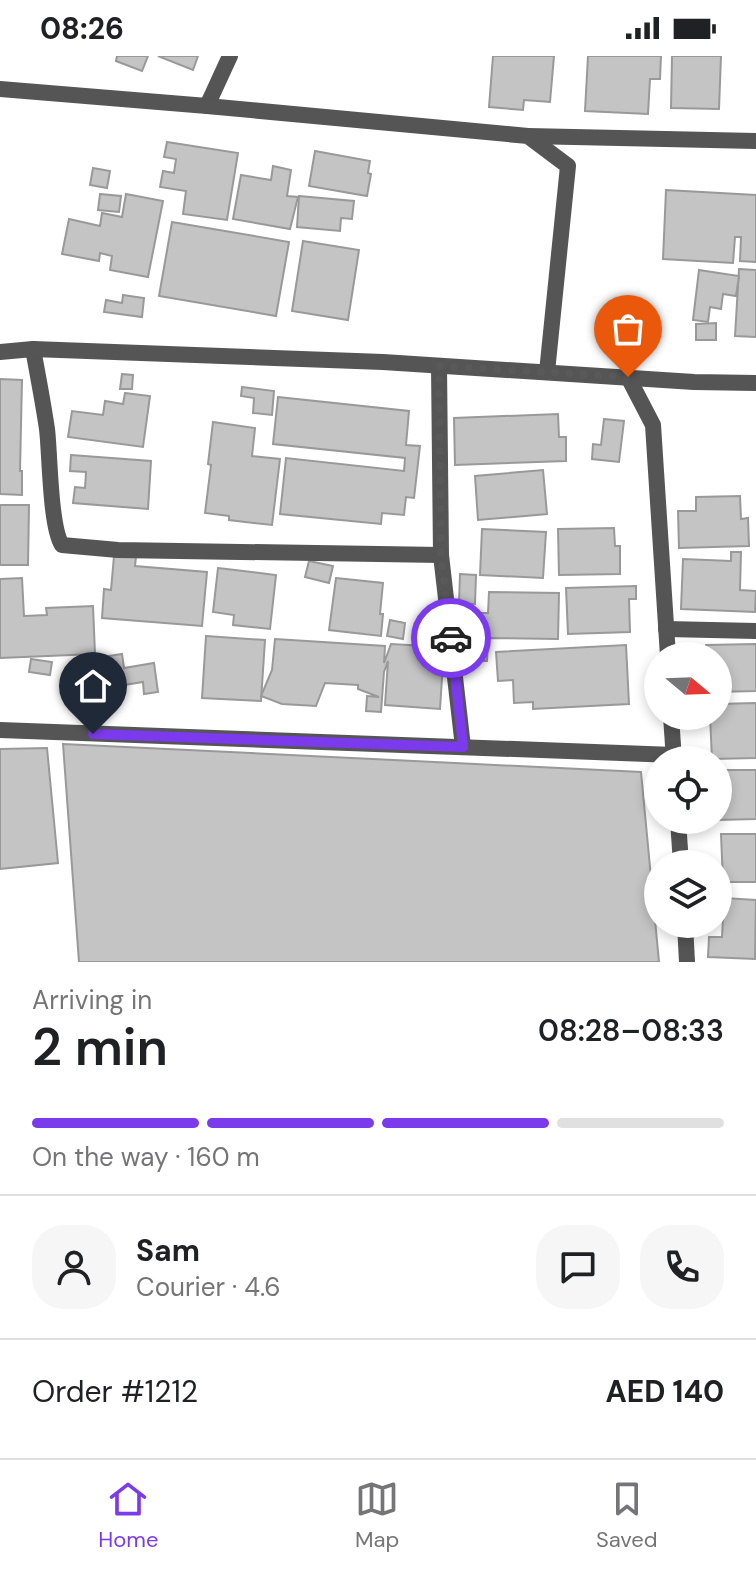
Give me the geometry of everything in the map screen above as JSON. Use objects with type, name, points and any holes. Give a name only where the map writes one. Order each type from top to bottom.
[{"type":"street","points":[[207,106],[230,56]]},
{"type":"street","points":[[0,89],[528,136],[756,141]]},
{"type":"street","points":[[528,136],[568,166],[547,372]]},
{"type":"street","points":[[0,352],[33,349],[756,383]]},
{"type":"street","points":[[33,349],[47,431],[54,511],[62,545],[118,550],[441,555]]},
{"type":"street","points":[[439,366],[441,555],[463,747]]},
{"type":"street","points":[[628,377],[653,425],[667,642]]},
{"type":"street","points":[[666,629],[756,631]]},
{"type":"street","points":[[0,730],[644,756]]},
{"type":"street","points":[[686,938],[687,962]]},
{"type":"building","points":[[117,56],[148,56],[142,71],[116,61]]},
{"type":"building","points":[[158,56],[198,56],[193,70]]},
{"type":"building","points":[[493,56],[554,56],[550,102],[524,100],[523,110],[489,107]]},
{"type":"building","points":[[588,56],[661,56],[660,79],[650,79],[648,114],[585,111]]},
{"type":"building","points":[[672,56],[721,56],[719,109],[671,108]]},
{"type":"building","points":[[167,142],[238,153],[227,220],[183,214],[186,191],[160,187],[163,171],[174,173],[176,159],[164,157]]},
{"type":"building","points":[[315,151],[370,161],[367,196],[309,186]]},
{"type":"building","points":[[273,166],[291,170],[287,196],[298,197],[290,229],[233,219],[241,175],[271,180]]},
{"type":"building","points":[[93,168],[110,171],[107,188],[90,185]]},
{"type":"building","points":[[666,190],[756,195],[756,262],[740,261],[741,237],[735,237],[733,263],[663,259]]},
{"type":"building","points":[[100,194],[121,196],[119,212],[98,210]]},
{"type":"building","points":[[126,194],[163,201],[148,277],[110,270],[112,256],[100,253],[99,261],[62,254],[69,219],[100,226],[102,213],[122,217]]},
{"type":"building","points":[[299,196],[354,201],[352,219],[341,218],[340,231],[297,227]]},
{"type":"building","points":[[172,222],[289,242],[276,316],[159,296]]},
{"type":"building","points":[[303,241],[359,250],[348,320],[292,311]]},
{"type":"building","points":[[739,269],[756,270],[756,337],[735,336]]},
{"type":"building","points":[[699,270],[739,276],[736,296],[723,294],[721,309],[710,307],[708,322],[693,320]]},
{"type":"building","points":[[123,295],[144,298],[142,317],[104,312],[106,300],[122,303]]},
{"type":"building","points":[[716,323],[716,340],[696,340],[696,324]]},
{"type":"building","points":[[122,374],[133,375],[132,389],[120,389]]},
{"type":"building","points":[[0,379],[22,380],[22,495],[0,494]]},
{"type":"building","points":[[242,387],[274,391],[272,415],[253,413],[254,398],[241,396]]},
{"type":"building","points":[[125,393],[150,396],[143,447],[68,437],[72,411],[103,415],[105,401],[123,404]]},
{"type":"building","points":[[278,397],[409,411],[406,445],[420,446],[414,498],[406,497],[404,515],[382,513],[381,524],[280,514],[286,458],[404,471],[405,458],[273,444]]},
{"type":"building","points":[[558,414],[559,437],[566,437],[566,461],[455,465],[454,418]]},
{"type":"building","points":[[604,419],[624,421],[619,462],[592,459],[593,444],[601,445]]},
{"type":"building","points":[[213,422],[255,428],[252,456],[280,459],[272,525],[229,520],[229,516],[205,513]]},
{"type":"building","points":[[71,455],[151,461],[148,509],[73,503],[75,487],[85,488],[86,472],[70,471]]},
{"type":"building","points":[[543,470],[547,514],[478,520],[475,476]]},
{"type":"building","points":[[740,496],[741,519],[748,518],[749,546],[679,548],[678,511],[696,511],[696,497]]},
{"type":"building","points":[[0,505],[29,505],[28,565],[0,565]]},
{"type":"building","points":[[614,528],[615,546],[620,546],[620,574],[559,575],[558,529]]},
{"type":"building","points":[[482,529],[546,532],[543,578],[480,575]]},
{"type":"building","points":[[731,552],[741,552],[740,590],[756,591],[755,612],[681,609],[683,559],[731,561]]},
{"type":"building","points":[[114,556],[136,557],[135,566],[207,572],[202,626],[102,618],[104,589],[111,590]]},
{"type":"building","points":[[309,561],[333,566],[329,583],[305,577]]},
{"type":"building","points":[[218,568],[276,575],[270,629],[233,625],[234,615],[213,612]]},
{"type":"building","points":[[460,574],[476,575],[475,604],[459,603]]},
{"type":"building","points":[[22,578],[24,616],[47,615],[46,608],[93,606],[95,654],[0,658],[0,579]]},
{"type":"building","points":[[336,578],[383,583],[381,636],[329,630]]},
{"type":"building","points":[[636,586],[636,599],[629,599],[630,632],[568,634],[566,588]]},
{"type":"building","points":[[489,592],[559,593],[558,639],[488,638],[487,661],[463,661],[465,613],[488,613]]},
{"type":"building","points":[[390,620],[405,623],[403,639],[387,636]]},
{"type":"building","points":[[206,636],[265,640],[261,701],[202,698]]},
{"type":"building","points":[[275,639],[385,646],[384,663],[391,644],[444,647],[440,709],[385,705],[388,661],[384,672],[381,712],[366,711],[367,696],[379,697],[358,689],[358,685],[325,683],[316,706],[282,704],[261,696],[272,670]]},
{"type":"building","points":[[732,644],[756,644],[756,691],[732,692]]},
{"type":"building","points":[[626,645],[629,704],[533,709],[533,702],[514,703],[513,680],[498,681],[496,652]]},
{"type":"building","points":[[122,654],[124,668],[154,663],[158,692],[144,694],[143,682],[81,692],[77,661]]},
{"type":"building","points":[[31,659],[52,662],[50,675],[29,672]]},
{"type":"building","points":[[756,703],[756,758],[732,759],[732,746],[711,746],[711,730],[732,730],[732,704]]},
{"type":"building","points":[[63,744],[641,772],[644,834],[647,834],[648,850],[644,850],[644,938],[657,938],[659,962],[79,962]]},
{"type":"building","points":[[47,748],[58,863],[0,869],[0,749]]},
{"type":"building","points":[[732,770],[756,770],[756,819],[732,820]]},
{"type":"building","points":[[721,834],[756,834],[756,882],[732,882],[732,850],[722,850]]},
{"type":"building","points":[[732,898],[756,900],[755,959],[708,957],[709,938],[732,938]]},
{"type":"way so far","points":[[451,638],[441,555],[439,366],[628,377]]},
{"type":"route","points":[[93,734],[463,747],[451,638]]}]
